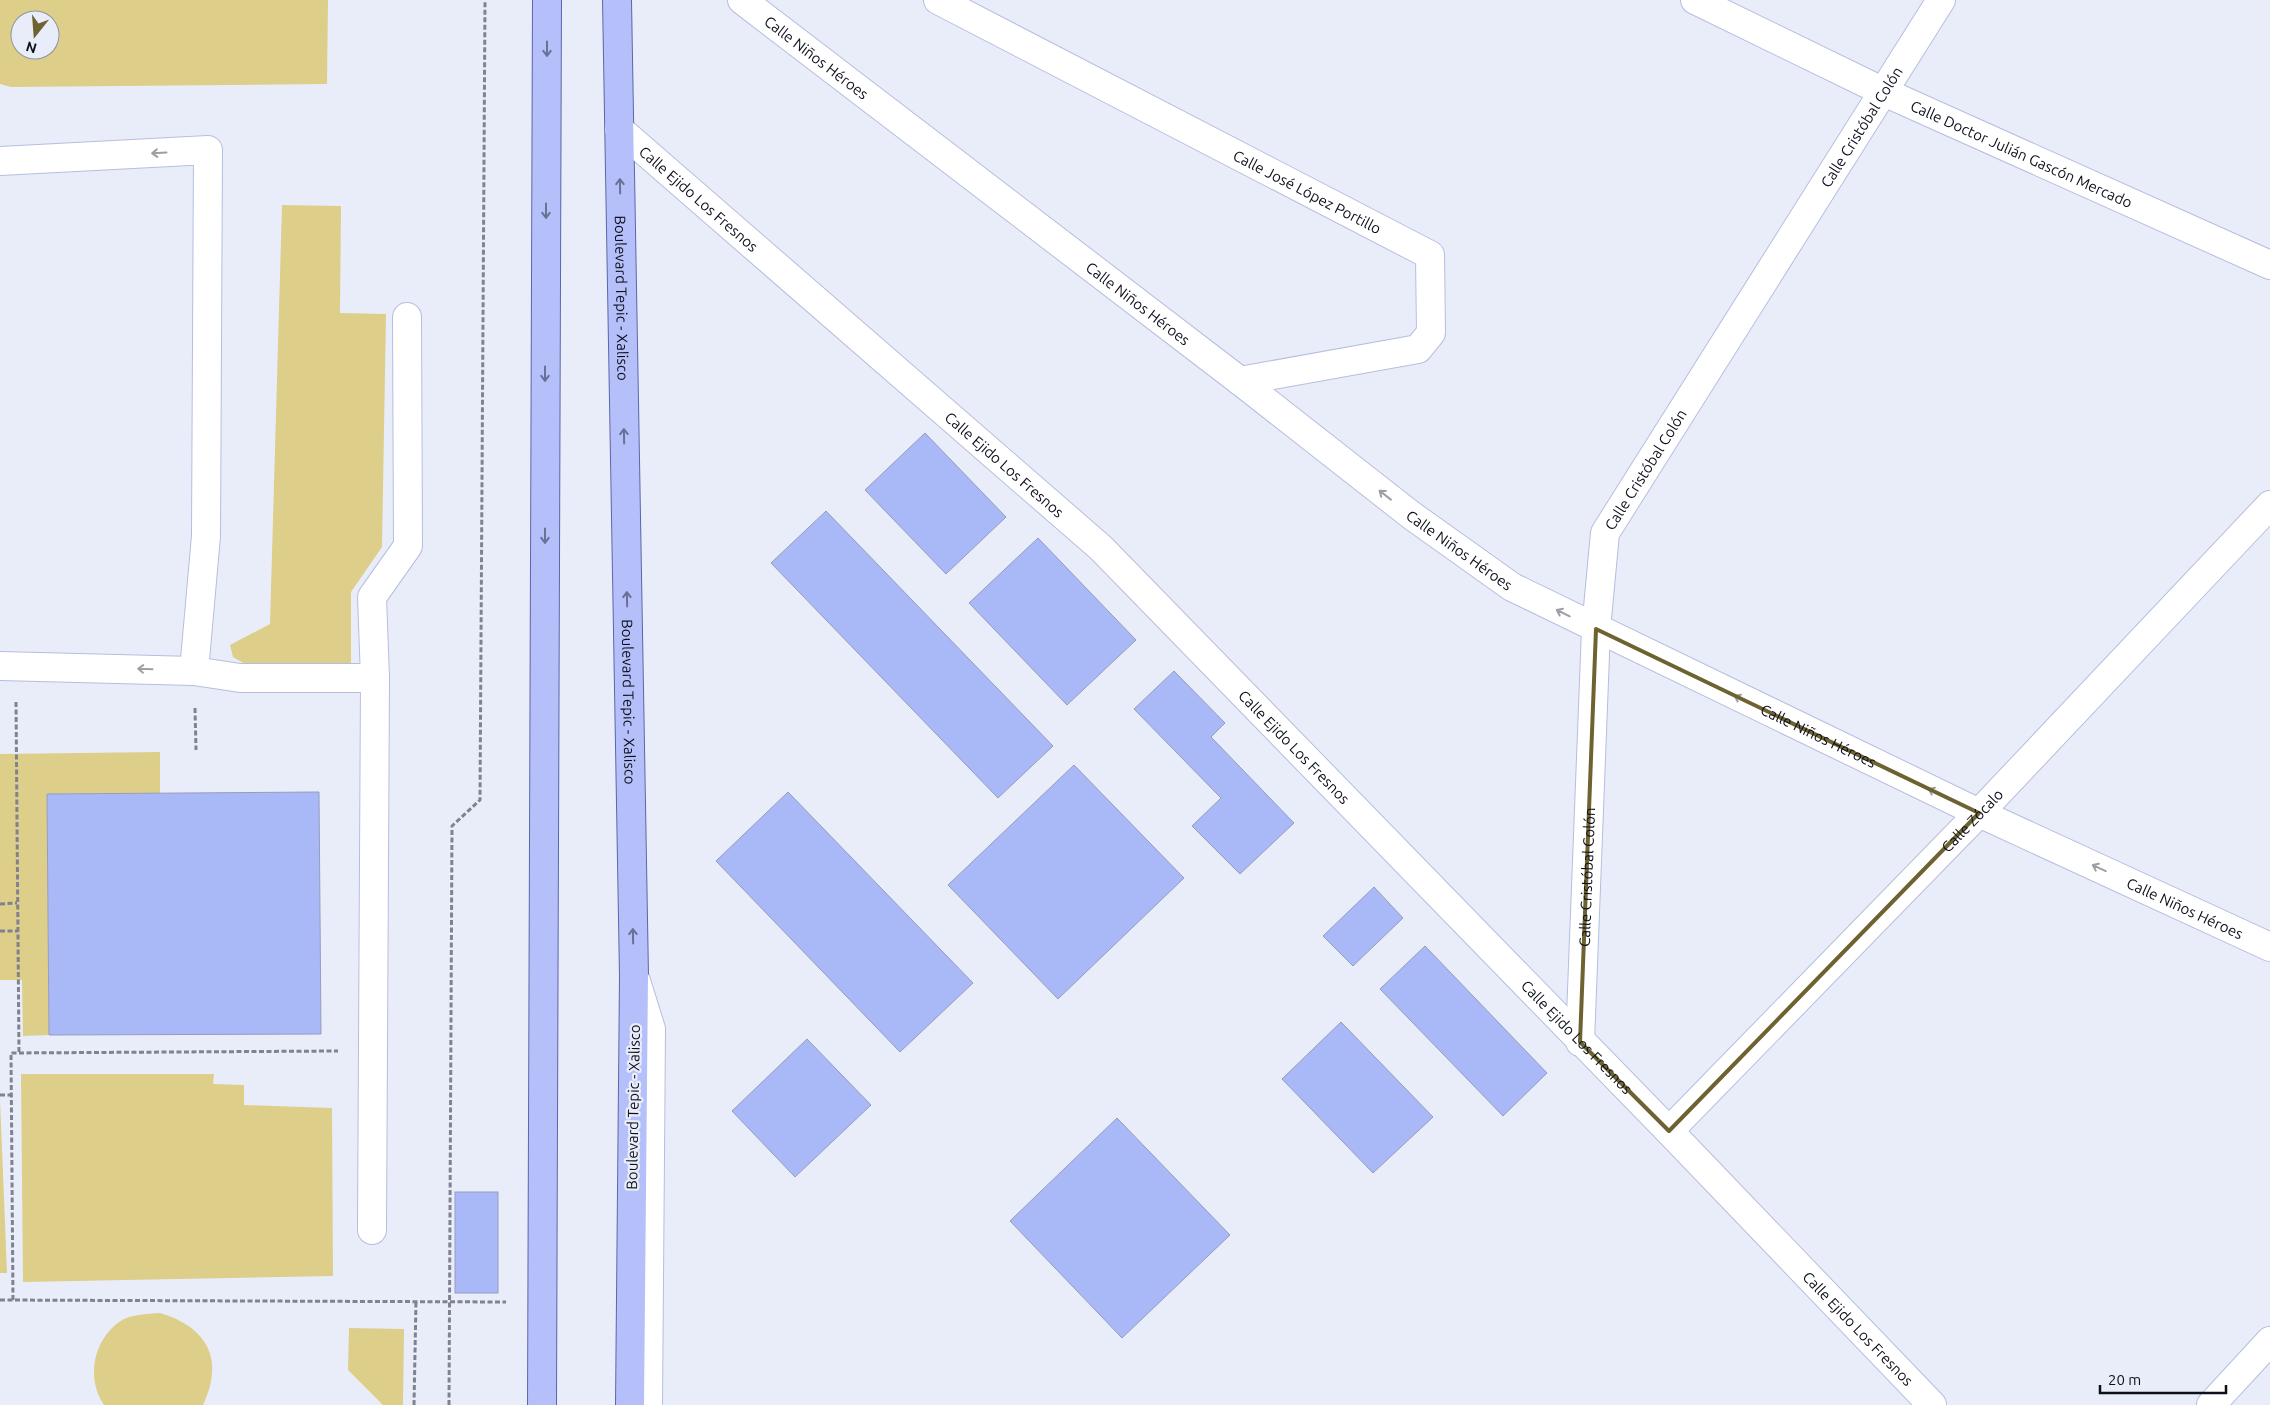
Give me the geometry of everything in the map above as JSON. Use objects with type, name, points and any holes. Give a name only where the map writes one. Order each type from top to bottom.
[{"type":"main road","points":[[542,1405],[547,0]]},
{"type":"main road","name":"Boulevard Tepic - Xalisco","points":[[617,0],[634,976],[630,1405]]},
{"type":"street","name":"Calle José López Portillo","points":[[938,0],[1430,255],[1431,333],[1418,349],[1240,381]]},
{"type":"street","name":"Calle Doctor Julián Gascón Mercado","points":[[1695,0],[1884,92],[2270,265]]},
{"type":"street","name":"Calle Cristóbal Colón","points":[[1580,1042],[1596,629],[1604,533],[1941,0]]},
{"type":"street","name":"Calle Niños Héroes","points":[[756,4],[1411,515],[1512,588],[1979,813],[2270,946]]},
{"type":"street","name":"Calle Ejido Los Fresnos","points":[[618,129],[1101,548],[1580,1042],[1669,1131],[1932,1405]]},
{"type":"street","points":[[0,161],[208,150],[206,536],[194,671]]},
{"type":"street","points":[[372,1230],[375,678],[372,596],[408,546],[407,317]]},
{"type":"street","name":"Calle Zócalo","points":[[1669,1131],[1979,813],[2270,505]]},
{"type":"street","points":[[8,666],[194,671],[240,678],[375,678]]},
{"type":"street","points":[[634,976],[651,1029],[648,1405]]},
{"type":"street","points":[[2212,1405],[2265,1356]]},
{"type":"path","points":[[449,1405],[452,826],[480,800],[484,0]]},
{"type":"path","points":[[8,666],[18,932],[19,1054]]},
{"type":"path","points":[[0,904],[17,903]]},
{"type":"path","points":[[0,931],[18,932]]},
{"type":"path","points":[[13,1300],[11,1053],[374,1051]]},
{"type":"path","points":[[0,1095],[11,1095]]},
{"type":"path","points":[[0,1300],[542,1303]]},
{"type":"path","points":[[414,1405],[416,1301]]},
{"type":"highlighted area","points":[[1596,629],[1979,813],[1669,1131],[1580,1042]]},
{"type":"shaded area","points":[[0,0],[328,0],[327,84],[11,87],[0,84]]},
{"type":"shaded area","points":[[282,205],[341,206],[340,313],[386,314],[382,547],[351,592],[351,670],[250,667],[233,657],[230,645],[270,624]]},
{"type":"shaded area","points":[[160,752],[160,793],[47,794],[49,1035],[23,1036],[22,980],[0,980],[0,754]]},
{"type":"shaded area","points":[[21,1074],[214,1074],[213,1084],[244,1085],[244,1105],[332,1108],[333,1276],[23,1282]]},
{"type":"shaded area","points":[[0,1099],[7,1273],[0,1273]]},
{"type":"shaded area","points":[[160,1313],[190,1327],[200,1336],[207,1347],[211,1359],[212,1373],[203,1405],[104,1405],[98,1394],[94,1372],[98,1349],[103,1339],[119,1322],[128,1317]]},
{"type":"shaded area","points":[[349,1328],[404,1329],[403,1405],[383,1405],[348,1370]]},
{"type":"building","points":[[925,433],[1006,517],[946,574],[865,490]]},
{"type":"building","points":[[826,511],[1053,746],[998,798],[771,563]]},
{"type":"building","points":[[1038,538],[1136,640],[1067,705],[969,603]]},
{"type":"building","points":[[1174,671],[1225,723],[1211,737],[1294,823],[1240,874],[1192,826],[1221,798],[1134,709]]},
{"type":"building","points":[[1074,765],[1184,878],[1058,999],[948,885]]},
{"type":"building","points":[[319,792],[321,1034],[49,1035],[47,794]]},
{"type":"building","points":[[788,792],[973,983],[900,1052],[716,861]]},
{"type":"building","points":[[1374,887],[1403,918],[1353,966],[1323,936]]},
{"type":"building","points":[[1425,946],[1547,1073],[1503,1116],[1380,989]]},
{"type":"building","points":[[1341,1022],[1433,1117],[1373,1173],[1282,1079]]},
{"type":"building","points":[[807,1039],[871,1105],[795,1177],[732,1111]]},
{"type":"building","points":[[1117,1118],[1230,1235],[1122,1338],[1010,1221]]},
{"type":"building","points":[[455,1192],[498,1192],[498,1293],[455,1293]]}]
